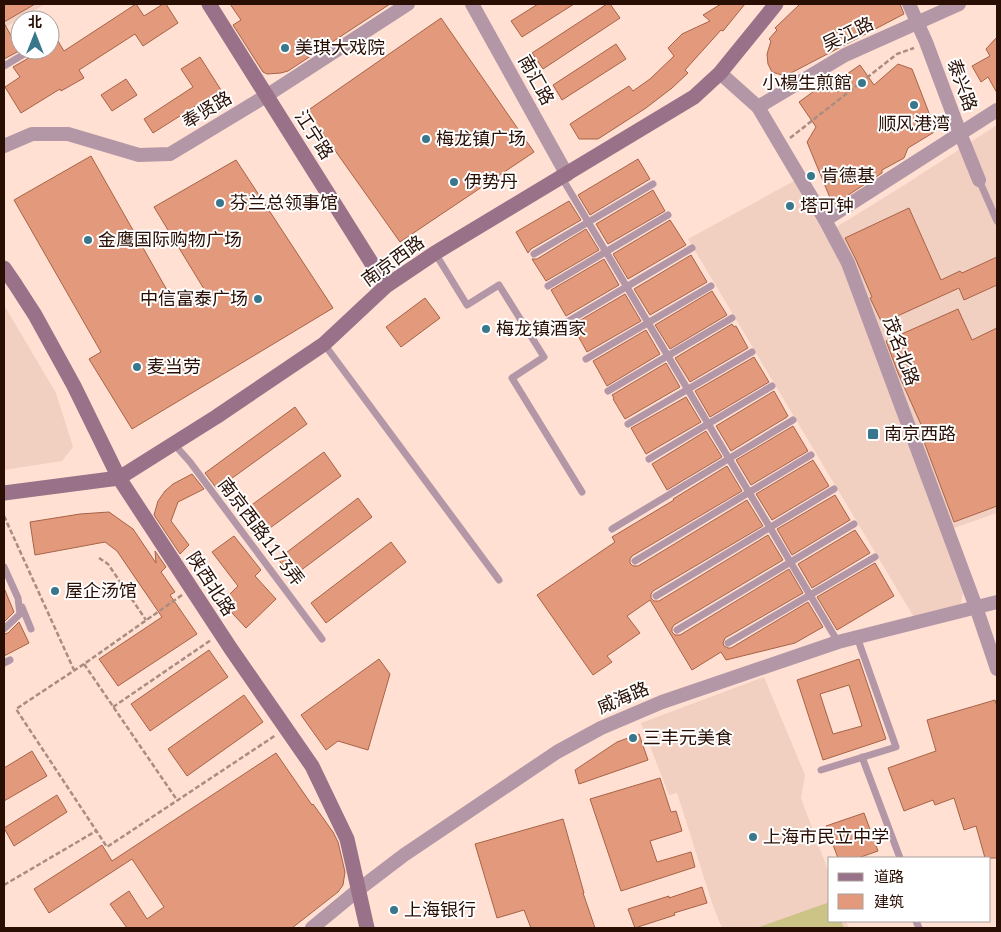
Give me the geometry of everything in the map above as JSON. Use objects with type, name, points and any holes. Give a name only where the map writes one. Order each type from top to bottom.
[{"type":"main road","name":"江宁路","points":[[209,4],[386,286]]},
{"type":"main road","name":"南京西路","points":[[4,493],[119,478],[224,412],[324,344],[386,286],[435,253],[694,97],[720,73],[776,4]]},
{"type":"main road","name":"陕西北路","points":[[4,268],[35,315],[74,386],[119,478],[220,633],[312,766],[347,839],[367,928]]},
{"type":"street","name":"奉贤路","points":[[4,146],[32,134],[68,134],[139,155],[170,154],[266,96],[408,4]]},
{"type":"street","name":"南汇路","points":[[472,4],[564,176]]},
{"type":"street","name":"泰兴路","points":[[909,4],[926,42],[979,180]]},
{"type":"street","name":"吴江路","points":[[758,107],[845,55],[959,4]]},
{"type":"street","name":"茂名北路","points":[[720,73],[758,107],[848,263],[976,607],[997,669]]},
{"type":"street","points":[[824,220],[997,110]]},
{"type":"street","name":"威海路","points":[[312,928],[404,855],[549,758],[601,728],[662,702],[838,642],[997,602]]},
{"type":"lane","points":[[564,176],[588,222],[838,642]]},
{"type":"lane","points":[[979,180],[997,220]]},
{"type":"lane","points":[[534,254],[653,184]]},
{"type":"lane","points":[[989,202],[997,199]]},
{"type":"lane","points":[[548,286],[668,215]]},
{"type":"lane","points":[[567,322],[692,248]]},
{"type":"lane","points":[[435,253],[466,305],[498,285],[544,357],[512,378],[582,492]]},
{"type":"lane","points":[[586,359],[711,286]]},
{"type":"lane","points":[[608,391],[732,318]]},
{"type":"lane","points":[[324,344],[498,580]]},
{"type":"lane","points":[[628,424],[752,352]]},
{"type":"lane","points":[[649,458],[772,386]]},
{"type":"lane","points":[[612,529],[793,420]]},
{"type":"lane","name":"南京西路1173弄","points":[[173,443],[190,462],[322,639]]},
{"type":"lane","points":[[635,561],[812,455]]},
{"type":"lane","points":[[656,596],[834,489]]},
{"type":"lane","points":[[677,630],[854,524]]},
{"type":"lane","points":[[728,643],[875,557]]},
{"type":"lane","points":[[4,566],[31,629]]},
{"type":"lane","points":[[4,629],[20,614],[18,598]]},
{"type":"lane","points":[[821,770],[896,747],[856,637]]},
{"type":"lane","points":[[862,758],[900,857]]},
{"type":"path","points":[[781,146],[897,54],[926,42]]},
{"type":"path","points":[[4,516],[74,670]]},
{"type":"path","points":[[99,558],[108,564],[146,620]]},
{"type":"path","points":[[191,588],[84,664],[16,709],[107,847],[286,728]]},
{"type":"path","points":[[113,707],[220,633]]},
{"type":"path","points":[[84,664],[177,800]]},
{"type":"path","points":[[4,885],[96,830]]},
{"type":"shaded area","points":[[4,4],[45,4],[35,10],[10,10],[10,24],[4,28]]},
{"type":"shaded area","points":[[997,125],[997,513],[951,529],[835,228]]},
{"type":"shaded area","points":[[794,181],[842,265],[963,593],[961,603],[954,609],[915,619],[688,239]]},
{"type":"shaded area","points":[[4,305],[56,393],[73,447],[62,461],[4,470]]},
{"type":"shaded area","name":"上海市民立中学","points":[[764,677],[805,775],[801,798],[828,871],[828,922],[846,922],[849,928],[722,928],[712,903],[677,793],[669,795],[641,723]]},
{"type":"shaded area","points":[[828,903],[828,922],[841,922],[844,928],[756,928]]},
{"type":"building","points":[[4,4],[35,4],[25,10],[10,10],[10,19],[4,22]]},
{"type":"building","points":[[136,4],[144,16],[166,4],[178,23],[143,46],[135,34],[79,70],[84,78],[61,91],[60,89],[21,113],[5,87],[20,77],[13,67],[25,60],[60,60],[60,44],[64,51]]},
{"type":"building","name":"美琪大戏院","points":[[230,4],[390,4],[288,71],[267,74],[263,72],[233,25],[241,20]]},
{"type":"building","points":[[538,4],[574,4],[522,37],[511,21]]},
{"type":"building","points":[[607,4],[610,4],[620,18],[543,69],[532,53]]},
{"type":"building","points":[[721,4],[745,4],[723,31],[721,30],[685,70],[688,73],[646,108],[598,139],[579,139],[570,124],[629,86],[633,91],[650,79],[674,56],[668,48],[682,34],[710,21],[703,15]]},
{"type":"building","points":[[800,4],[900,4],[904,14],[789,74],[782,75],[772,72],[768,64],[767,54],[771,41],[769,39],[777,30],[775,28]]},
{"type":"building","name":"梅龙镇广场","points":[[441,18],[534,152],[400,242],[307,111]]},
{"type":"building","points":[[4,23],[10,34],[10,56],[4,59]]},
{"type":"building","points":[[997,37],[997,93],[988,77],[981,82],[972,66],[990,56],[986,49]]},
{"type":"building","points":[[616,44],[626,59],[562,100],[553,85]]},
{"type":"building","points":[[200,57],[221,90],[153,133],[144,119],[193,87],[181,69]]},
{"type":"building","points":[[898,64],[912,69],[936,131],[908,148],[904,158],[882,170],[882,173],[833,205],[807,142],[816,127],[799,102],[828,81],[831,85],[860,65],[874,85]]},
{"type":"building","points":[[126,79],[137,95],[112,111],[101,95]]},
{"type":"building","name":"中信富泰广场","points":[[91,156],[176,306],[204,289],[154,207],[236,160],[333,308],[132,429],[89,359],[101,352],[14,200]]},
{"type":"building","points":[[638,159],[650,179],[590,215],[578,195]]},
{"type":"building","points":[[653,190],[665,211],[608,244],[596,224]]},
{"type":"building","points":[[569,201],[581,220],[531,249],[528,253],[516,232]]},
{"type":"building","points":[[909,208],[941,280],[960,271],[962,273],[997,257],[997,285],[964,300],[959,288],[882,323],[845,238]]},
{"type":"building","points":[[670,220],[686,245],[628,279],[613,254]]},
{"type":"building","points":[[586,229],[599,250],[546,281],[532,259],[537,259]]},
{"type":"building","points":[[691,255],[707,282],[650,315],[634,289]]},
{"type":"building","points":[[604,259],[619,285],[566,316],[551,290]]},
{"type":"building","points":[[712,291],[727,315],[670,349],[655,325]]},
{"type":"building","points":[[625,294],[641,321],[587,352],[572,325]]},
{"type":"building","points":[[425,298],[440,318],[401,347],[386,327]]},
{"type":"building","points":[[958,309],[972,340],[997,328],[997,506],[954,522],[923,439],[927,438],[886,341]]},
{"type":"building","points":[[732,324],[734,327],[736,326],[748,348],[690,382],[675,358]]},
{"type":"building","points":[[646,330],[660,354],[607,386],[593,361]]},
{"type":"building","points":[[754,357],[769,382],[710,417],[695,391]]},
{"type":"building","points":[[666,363],[680,387],[625,419],[612,395]]},
{"type":"building","points":[[774,391],[788,416],[731,451],[716,426]]},
{"type":"building","points":[[686,397],[701,422],[646,454],[631,428]]},
{"type":"building","points":[[295,407],[307,424],[217,489],[205,473]]},
{"type":"building","points":[[793,426],[808,451],[751,485],[736,460]]},
{"type":"building","points":[[706,431],[722,457],[667,490],[652,464]]},
{"type":"building","points":[[324,452],[341,476],[259,536],[242,512]]},
{"type":"building","points":[[813,460],[829,486],[772,520],[756,494]]},
{"type":"building","points":[[727,466],[742,491],[632,556],[630,563],[633,566],[638,566],[747,500],[763,526],[653,591],[651,598],[654,601],[659,601],[768,535],[783,560],[674,625],[672,632],[675,635],[680,635],[789,569],[803,593],[725,638],[724,646],[731,648],[808,602],[823,627],[795,643],[726,660],[721,652],[692,670],[650,600],[627,616],[640,633],[607,656],[612,662],[593,675],[537,595],[615,542],[612,537]]},
{"type":"building","points":[[192,474],[204,489],[178,502],[171,521],[189,545],[180,554],[154,515],[158,501],[165,491],[173,484]]},
{"type":"building","points":[[835,495],[850,520],[792,555],[777,529]]},
{"type":"building","points":[[358,498],[372,517],[292,577],[278,559]]},
{"type":"building","points":[[109,512],[133,529],[156,563],[155,551],[166,567],[161,572],[175,592],[170,595],[197,634],[118,686],[99,659],[162,617],[117,551],[105,542],[35,555],[30,522],[80,514]]},
{"type":"building","points":[[855,530],[870,553],[812,588],[798,564]]},
{"type":"building","points":[[234,536],[261,570],[255,576],[276,599],[246,628],[222,602],[238,586],[212,552]]},
{"type":"building","points":[[391,542],[406,562],[326,623],[311,603]]},
{"type":"building","points":[[875,563],[894,596],[837,630],[817,597]]},
{"type":"building","points":[[4,588],[14,612],[4,622]]},
{"type":"building","points":[[19,622],[29,643],[4,656],[4,634],[8,633]]},
{"type":"building","points":[[209,650],[228,677],[150,731],[131,704]]},
{"type":"building","points":[[379,659],[390,674],[368,750],[338,741],[326,750],[301,715]]},
{"type":"building","points":[[859,659],[886,739],[823,760],[797,680]],"holes":[[[849,685],[862,726],[833,734],[820,694]]]},
{"type":"building","points":[[244,695],[263,722],[187,776],[168,749]]},
{"type":"building","points":[[995,700],[997,706],[997,858],[985,857],[976,826],[964,830],[954,798],[935,805],[933,800],[904,811],[888,768],[936,751],[927,720]]},
{"type":"building","points":[[639,734],[648,760],[579,784],[575,770],[617,742]]},
{"type":"building","points":[[32,751],[47,776],[4,801],[4,768]]},
{"type":"building","points":[[276,753],[333,832],[338,842],[345,872],[343,885],[338,892],[292,928],[127,928],[110,904],[129,891],[147,919],[164,907],[132,859],[49,913],[34,889],[102,845],[112,861]]},
{"type":"building","points":[[660,778],[671,812],[676,811],[682,831],[650,841],[657,862],[691,852],[695,867],[621,891],[590,799]]},
{"type":"building","points":[[57,795],[67,812],[14,846],[4,828]]},
{"type":"building","points":[[864,813],[878,851],[861,857],[838,857],[826,826]]},
{"type":"building","points":[[563,819],[583,893],[595,928],[531,928],[524,910],[497,918],[475,844]]},
{"type":"building","points":[[702,887],[707,903],[635,928],[628,909]]},
{"type":"place","name":"美琪大戏院","points":[[285,48]]},
{"type":"place","name":"小楊生煎館","points":[[862,83]]},
{"type":"place","name":"顺风港湾","points":[[914,105]]},
{"type":"place","name":"梅龙镇广场","points":[[426,139]]},
{"type":"place","name":"肯德基","points":[[811,176]]},
{"type":"place","name":"伊势丹","points":[[454,182]]},
{"type":"place","name":"芬兰总领事馆","points":[[220,203]]},
{"type":"place","name":"塔可钟","points":[[790,206]]},
{"type":"place","name":"金鹰国际购物广场","points":[[88,240]]},
{"type":"place","name":"中信富泰广场","points":[[258,299]]},
{"type":"place","name":"梅龙镇酒家","points":[[486,329]]},
{"type":"place","name":"麦当劳","points":[[137,367]]},
{"type":"place","name":"南京西路","points":[[873,434]]},
{"type":"place","name":"屋企汤馆","points":[[55,591]]},
{"type":"place","name":"三丰元美食","points":[[633,738]]},
{"type":"place","name":"上海市民立中学","points":[[753,837]]},
{"type":"place","name":"上海银行","points":[[394,910]]}]
